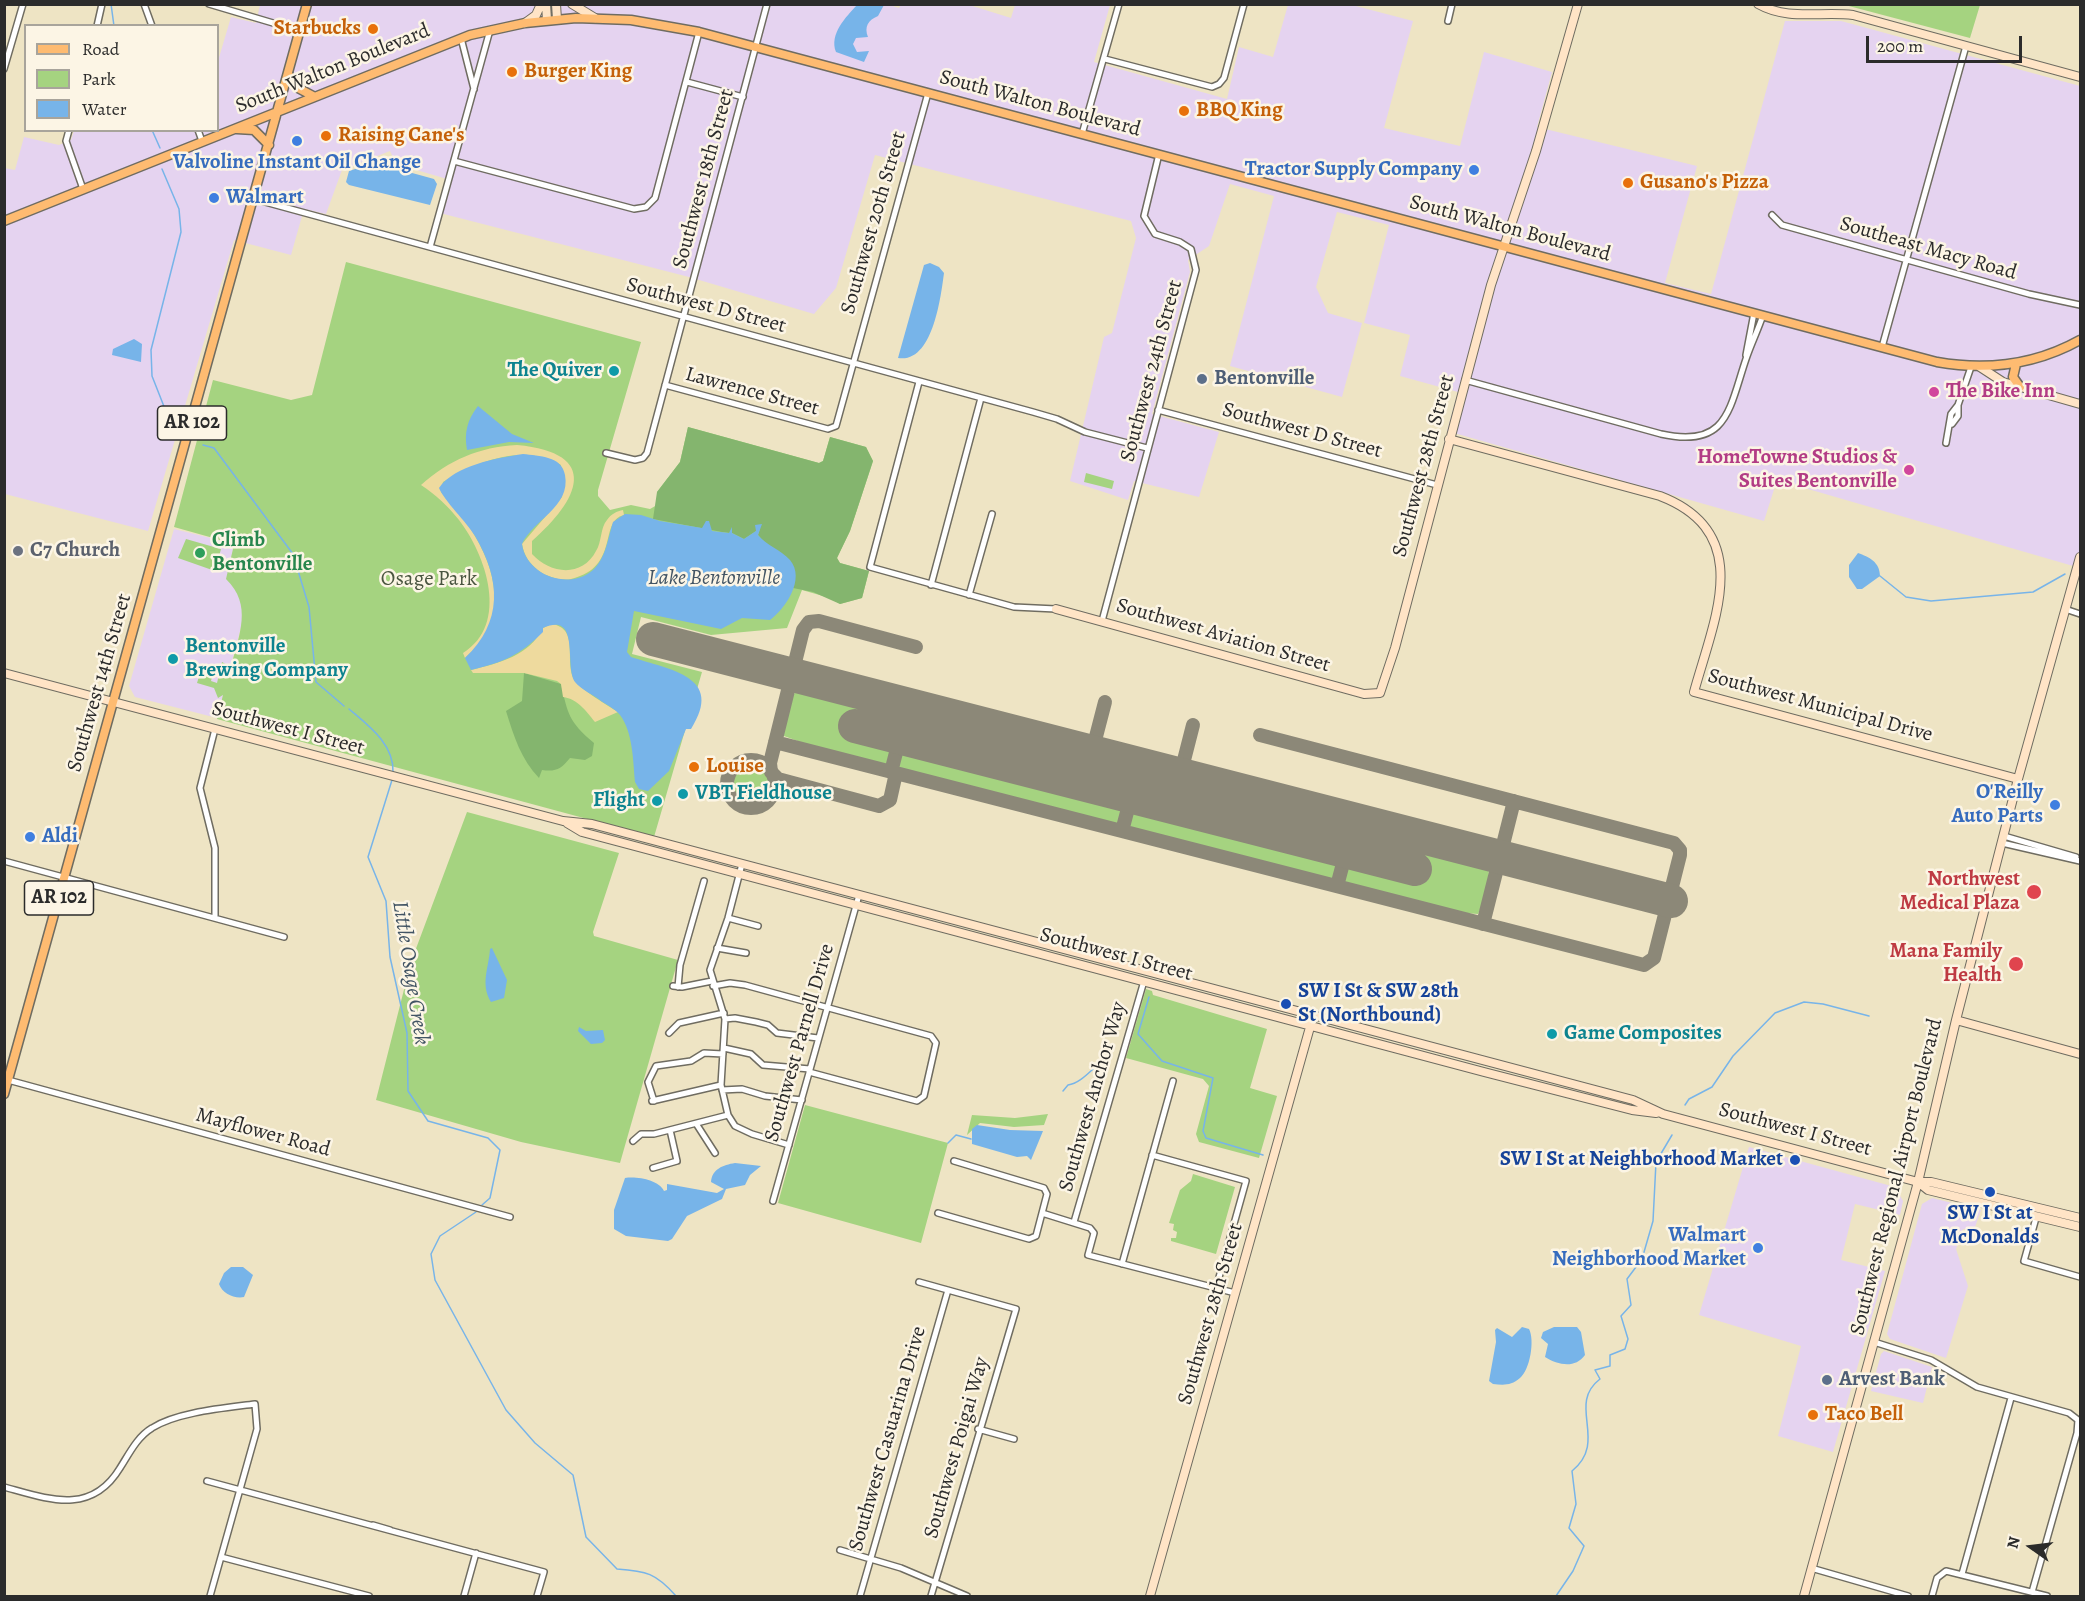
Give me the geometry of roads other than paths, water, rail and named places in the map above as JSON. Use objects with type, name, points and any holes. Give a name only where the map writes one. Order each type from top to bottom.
[{"type":"main road","name":"Southwest 14th Street","points":[[4,1094],[307,4]]},
{"type":"main road","points":[[543,4],[547,20]]},
{"type":"main road","points":[[525,23],[536,15],[543,4]]},
{"type":"main road","points":[[556,4],[557,19]]},
{"type":"main road","points":[[572,4],[595,18]]},
{"type":"main road","name":"Southwest 28th Street","points":[[1380,693],[1392,658],[1502,247],[1536,151],[1578,4]]},
{"type":"main road","points":[[1758,4],[1793,15],[1835,13],[1853,15],[2080,78]]},
{"type":"main road","name":"South Walton Boulevard","points":[[4,221],[460,38],[525,23],[595,18],[653,22],[699,32],[1937,362],[1976,367],[2016,364],[2044,357],[2080,340]]},
{"type":"main road","points":[[288,74],[298,88],[313,96]]},
{"type":"main road","points":[[231,129],[254,130],[269,145]]},
{"type":"main road","points":[[2016,364],[2013,377],[2020,387]]},
{"type":"main road","points":[[1976,367],[2003,382],[2080,404]]},
{"type":"main road","name":"Southwest Municipal Drive","points":[[1449,439],[1660,496],[1686,508],[1698,518],[1714,540],[1722,575],[1720,596],[1694,692],[2018,779]]},
{"type":"main road","name":"Southwest Regional Airport Boulevard","points":[[1804,1596],[1918,1182],[1956,1020],[2018,779],[2080,557]]},
{"type":"main road","name":"Southwest Aviation Street","points":[[1056,609],[1364,694],[1380,693]]},
{"type":"main road","name":"Southwest I Street","points":[[4,673],[563,821],[592,824],[1312,1020]]},
{"type":"main road","name":"Southwest I Street","points":[[563,821],[582,832],[1144,981],[1312,1020],[1633,1100],[1663,1114],[1918,1182],[1930,1182],[2080,1218]]},
{"type":"main road","name":"Southwest 28th Street","points":[[1150,1596],[1312,1020]]},
{"type":"main road","points":[[1956,1020],[2080,1054]]},
{"type":"main road","name":"Southwest I Street","points":[[1918,1182],[1928,1190],[2080,1227]]},
{"type":"street","points":[[4,69],[23,4]]},
{"type":"street","points":[[97,24],[102,4]]},
{"type":"street","points":[[144,4],[151,24]]},
{"type":"street","points":[[209,4],[300,31]]},
{"type":"street","name":"Southwest 18th Street","points":[[606,453],[635,460],[643,458],[684,317],[767,4]]},
{"type":"street","points":[[1082,134],[1119,4]]},
{"type":"street","points":[[1105,59],[1212,87],[1224,78],[1244,4]]},
{"type":"street","points":[[1448,21],[1452,4]]},
{"type":"street","points":[[430,247],[490,30]]},
{"type":"street","points":[[454,161],[634,209],[643,208],[655,198],[699,32]]},
{"type":"street","points":[[460,38],[474,89]]},
{"type":"street","points":[[1882,347],[1966,46]]},
{"type":"street","points":[[687,82],[743,97]]},
{"type":"street","name":"Southwest 20th Street","points":[[852,363],[928,93]]},
{"type":"street","points":[[68,132],[66,141],[83,189]]},
{"type":"street","points":[[199,132],[202,141]]},
{"type":"street","name":"Southwest 24th Street","points":[[1102,621],[1196,270],[1191,249],[1180,242],[1155,234],[1144,216],[1159,154]]},
{"type":"street","name":"Southwest D Street","points":[[254,199],[1058,418],[1085,432],[1147,448]]},
{"type":"street","name":"Southeast Macy Road","points":[[1772,214],[1782,225],[2052,300],[2080,305]]},
{"type":"street","points":[[1465,380],[1660,434],[1691,438],[1709,433],[1726,417],[1735,398],[1758,314]]},
{"type":"street","points":[[1746,356],[1758,314]]},
{"type":"street","name":"Lawrence Street","points":[[665,385],[828,429],[836,426],[852,363]]},
{"type":"street","points":[[1946,443],[1952,424],[1958,416],[1958,405],[1976,367]]},
{"type":"street","points":[[920,382],[870,567],[1014,608],[1056,609]]},
{"type":"street","points":[[931,585],[981,398]]},
{"type":"street","name":"Southwest D Street","points":[[1158,410],[1437,484]]},
{"type":"street","points":[[969,595],[992,514]]},
{"type":"street","points":[[2066,609],[2080,614]]},
{"type":"street","points":[[215,729],[200,788],[215,848],[215,918]]},
{"type":"street","points":[[2003,839],[2080,860]]},
{"type":"street","points":[[4,861],[285,937]]},
{"type":"street","points":[[741,864],[728,918],[710,970],[724,1016],[721,1088],[728,1115],[735,1126],[752,1134],[789,1145]]},
{"type":"street","points":[[704,881],[676,987],[737,983],[931,1036],[937,1047],[924,1096],[917,1101],[810,1071],[765,1065],[751,1054],[723,1051],[704,1053],[691,1060],[656,1066],[648,1082],[652,1101],[721,1088],[742,1089],[765,1096],[801,1100]]},
{"type":"street","name":"Southwest Parnell Drive","points":[[773,1201],[859,895]]},
{"type":"street","points":[[728,918],[758,926]]},
{"type":"street","points":[[717,948],[746,953]]},
{"type":"street","name":"Southwest Anchor Way","points":[[1074,1222],[1144,981]]},
{"type":"street","points":[[669,1033],[679,1023],[724,1016],[768,1024],[777,1034],[818,1038]]},
{"type":"street","name":"Mayflower Road","points":[[8,1080],[510,1217]]},
{"type":"street","points":[[1122,1264],[1173,1081]]},
{"type":"street","points":[[633,1141],[641,1134],[698,1125],[728,1115]]},
{"type":"street","points":[[698,1125],[715,1153]]},
{"type":"street","points":[[653,1168],[678,1161],[670,1130]]},
{"type":"street","points":[[1152,1155],[1246,1181],[1216,1288]]},
{"type":"street","points":[[938,1213],[1029,1239],[1036,1236],[1047,1194],[1041,1186],[954,1161]]},
{"type":"street","points":[[1042,1213],[1089,1228],[1094,1233],[1088,1255],[1236,1293]]},
{"type":"street","points":[[2036,1218],[2024,1261],[2080,1277]]},
{"type":"street","points":[[920,1282],[948,1290]]},
{"type":"street","name":"Southwest Poigai Way","points":[[931,1596],[978,1429],[1016,1309],[948,1290]]},
{"type":"street","name":"Southwest Casuarina Drive","points":[[860,1596],[948,1290]]},
{"type":"street","points":[[1874,1342],[1931,1360],[1969,1383],[2011,1398],[2069,1413],[2078,1420],[2077,1434],[2032,1592]]},
{"type":"street","points":[[1962,1574],[2011,1398]]},
{"type":"street","points":[[4,1487],[59,1500],[90,1496],[107,1486],[142,1436],[150,1429],[182,1417],[255,1404],[257,1429],[210,1596]]},
{"type":"street","points":[[978,1429],[1014,1439]]},
{"type":"street","points":[[207,1480],[544,1572],[537,1596]]},
{"type":"street","points":[[840,1550],[935,1582],[967,1596]]},
{"type":"street","points":[[464,1596],[476,1553]]},
{"type":"street","points":[[221,1557],[369,1596]]},
{"type":"street","points":[[1811,1568],[1908,1596]]},
{"type":"street","points":[[1932,1596],[1937,1578],[1943,1572],[1962,1574],[2047,1596]]},
{"type":"water","points":[[857,5],[884,5],[878,16],[868,24],[866,30],[868,37],[856,38],[853,44],[857,52],[869,51],[864,62],[836,52],[834,45],[840,26]]},
{"type":"water","points":[[389,158],[394,168],[434,179],[437,184],[430,205],[349,185],[346,182],[349,171]]},
{"type":"water","points":[[930,263],[939,267],[944,273],[933,326],[920,350],[910,357],[898,358],[924,265]]},
{"type":"water","points":[[134,339],[142,344],[141,362],[112,355],[113,349]]},
{"type":"water","points":[[478,406],[512,434],[534,443],[509,442],[467,450],[467,427]]},
{"type":"water","name":"Lake Bentonville","points":[[523,454],[555,461],[563,469],[565,475],[565,486],[557,505],[527,535],[522,544],[531,564],[550,576],[572,579],[593,570],[604,554],[613,522],[625,514],[641,515],[660,521],[702,528],[706,521],[709,521],[712,531],[729,533],[732,527],[732,533],[744,539],[756,531],[755,525],[762,524],[758,535],[786,556],[794,568],[796,576],[792,593],[782,609],[770,620],[742,618],[721,629],[634,611],[627,652],[631,657],[662,666],[688,678],[697,686],[701,697],[700,711],[691,729],[686,729],[669,771],[648,791],[639,789],[635,782],[630,738],[620,715],[575,682],[567,633],[562,627],[555,625],[543,628],[543,632],[526,647],[493,664],[471,670],[465,658],[486,630],[492,615],[493,584],[484,552],[475,536],[439,488],[446,480],[466,468],[489,460]]},
{"type":"water","points":[[1858,553],[1873,561],[1880,571],[1880,576],[1862,589],[1857,589],[1849,577],[1849,565]]},
{"type":"water","points":[[492,948],[507,980],[504,998],[491,1002],[486,989],[486,976]]},
{"type":"water","points":[[579,1027],[586,1031],[603,1030],[605,1040],[602,1043],[591,1044],[578,1031]]},
{"type":"water","points":[[977,1125],[1010,1130],[1043,1131],[1031,1160],[1027,1156],[1017,1157],[972,1144],[972,1129]]},
{"type":"water","points":[[735,1163],[761,1166],[750,1175],[745,1185],[726,1189],[722,1199],[687,1216],[672,1239],[668,1241],[626,1236],[614,1229],[614,1210],[625,1178],[647,1180],[657,1184],[664,1191],[667,1190],[667,1184],[717,1193],[724,1189],[711,1182],[713,1174],[722,1166]]},
{"type":"water","points":[[231,1267],[243,1267],[253,1275],[244,1297],[229,1295],[219,1284],[224,1273]]},
{"type":"water","points":[[1522,1327],[1529,1329],[1532,1340],[1524,1374],[1510,1384],[1493,1384],[1489,1381],[1496,1342],[1495,1330],[1497,1328],[1512,1337]]},
{"type":"water","points":[[1554,1327],[1577,1327],[1581,1332],[1585,1355],[1581,1359],[1566,1364],[1545,1357],[1548,1344],[1541,1338],[1543,1332]]},
{"type":"waterway","name":"Little Osage Creek","points":[[111,4],[114,24]]},
{"type":"waterway","name":"Little Osage Creek","points":[[153,132],[160,148]]},
{"type":"waterway","name":"Little Osage Creek","points":[[162,169],[179,209],[181,232],[151,350],[152,376],[176,437]]},
{"type":"waterway","name":"Little Osage Creek","points":[[203,445],[214,448],[293,554],[309,607],[316,682],[344,706]]},
{"type":"waterway","points":[[1880,576],[1906,597],[1931,601],[2033,592],[2065,574]]},
{"type":"waterway","name":"Little Osage Creek","points":[[349,709],[385,744],[393,772]]},
{"type":"waterway","name":"Little Osage Creek","points":[[392,780],[368,857],[386,901],[390,957],[407,1033],[408,1091],[428,1121],[488,1138],[500,1150],[490,1198],[482,1205]]},
{"type":"waterway","points":[[1149,997],[1138,1034],[1162,1061],[1213,1078],[1203,1131],[1206,1138],[1263,1155]]},
{"type":"waterway","points":[[1685,1105],[1689,1099],[1712,1087],[1733,1056],[1775,1013],[1804,1002],[1823,1004],[1869,1016]]},
{"type":"waterway","points":[[1063,1091],[1068,1085],[1079,1081],[1111,1056]]},
{"type":"waterway","points":[[948,1143],[956,1135],[971,1139]]},
{"type":"waterway","points":[[1556,1596],[1573,1571],[1584,1546],[1569,1528],[1576,1504],[1572,1471],[1582,1459],[1587,1448],[1586,1400],[1591,1389],[1600,1379],[1595,1370],[1610,1366],[1610,1355],[1625,1349],[1628,1339],[1621,1316],[1631,1305],[1627,1279],[1642,1259],[1653,1221],[1656,1162],[1672,1135]]},
{"type":"waterway","name":"Little Osage Creek","points":[[476,1212],[440,1236],[431,1254],[435,1280],[506,1410],[535,1443],[573,1475],[586,1537],[617,1569],[650,1575],[662,1582],[676,1596]]},
{"type":"place","name":"Starbucks","points":[[373,29]]},
{"type":"place","name":"Burger King","points":[[512,72]]},
{"type":"place","name":"BBQ King","points":[[1184,111]]},
{"type":"place","name":"Raising Cane's","points":[[326,136]]},
{"type":"place","name":"Valvoline Instant Oil Change","points":[[297,141]]},
{"type":"place","name":"Tractor Supply Company","points":[[1474,170]]},
{"type":"place","name":"Gusano's Pizza","points":[[1628,183]]},
{"type":"place","name":"Walmart","points":[[214,198]]},
{"type":"place","name":"The Quiver","points":[[614,371]]},
{"type":"place","name":"Bentonville","points":[[1202,379]]},
{"type":"place","name":"The Bike Inn","points":[[1934,392]]},
{"type":"place","name":"HomeTowne Studios & Suites Bentonville","points":[[1909,470]]},
{"type":"place","name":"C7 Church","points":[[18,551]]},
{"type":"place","name":"Climb Bentonville","points":[[200,553]]},
{"type":"place","name":"Bentonville Brewing Company","points":[[173,659]]},
{"type":"place","name":"Louise","points":[[694,767]]},
{"type":"place","name":"VBT Fieldhouse","points":[[683,794]]},
{"type":"place","name":"Flight","points":[[657,801]]},
{"type":"place","name":"O'Reilly Auto Parts","points":[[2055,805]]},
{"type":"place","name":"Aldi","points":[[30,837]]},
{"type":"place","name":"Northwest Medical Plaza","points":[[2034,892]]},
{"type":"place","name":"Mana Family Health","points":[[2016,964]]},
{"type":"place","name":"SW I St & SW 28th St (Northbound)","points":[[1286,1004]]},
{"type":"place","name":"Game Composites","points":[[1552,1034]]},
{"type":"place","name":"SW I St at Neighborhood Market","points":[[1795,1160]]},
{"type":"place","name":"SW I St at McDonalds","points":[[1990,1192]]},
{"type":"place","name":"Walmart Neighborhood Market","points":[[1758,1248]]},
{"type":"place","name":"Arvest Bank","points":[[1827,1380]]},
{"type":"place","name":"Taco Bell","points":[[1813,1415]]},
{"type":"park label","name":"Osage Park","points":[[429,580]]}]
